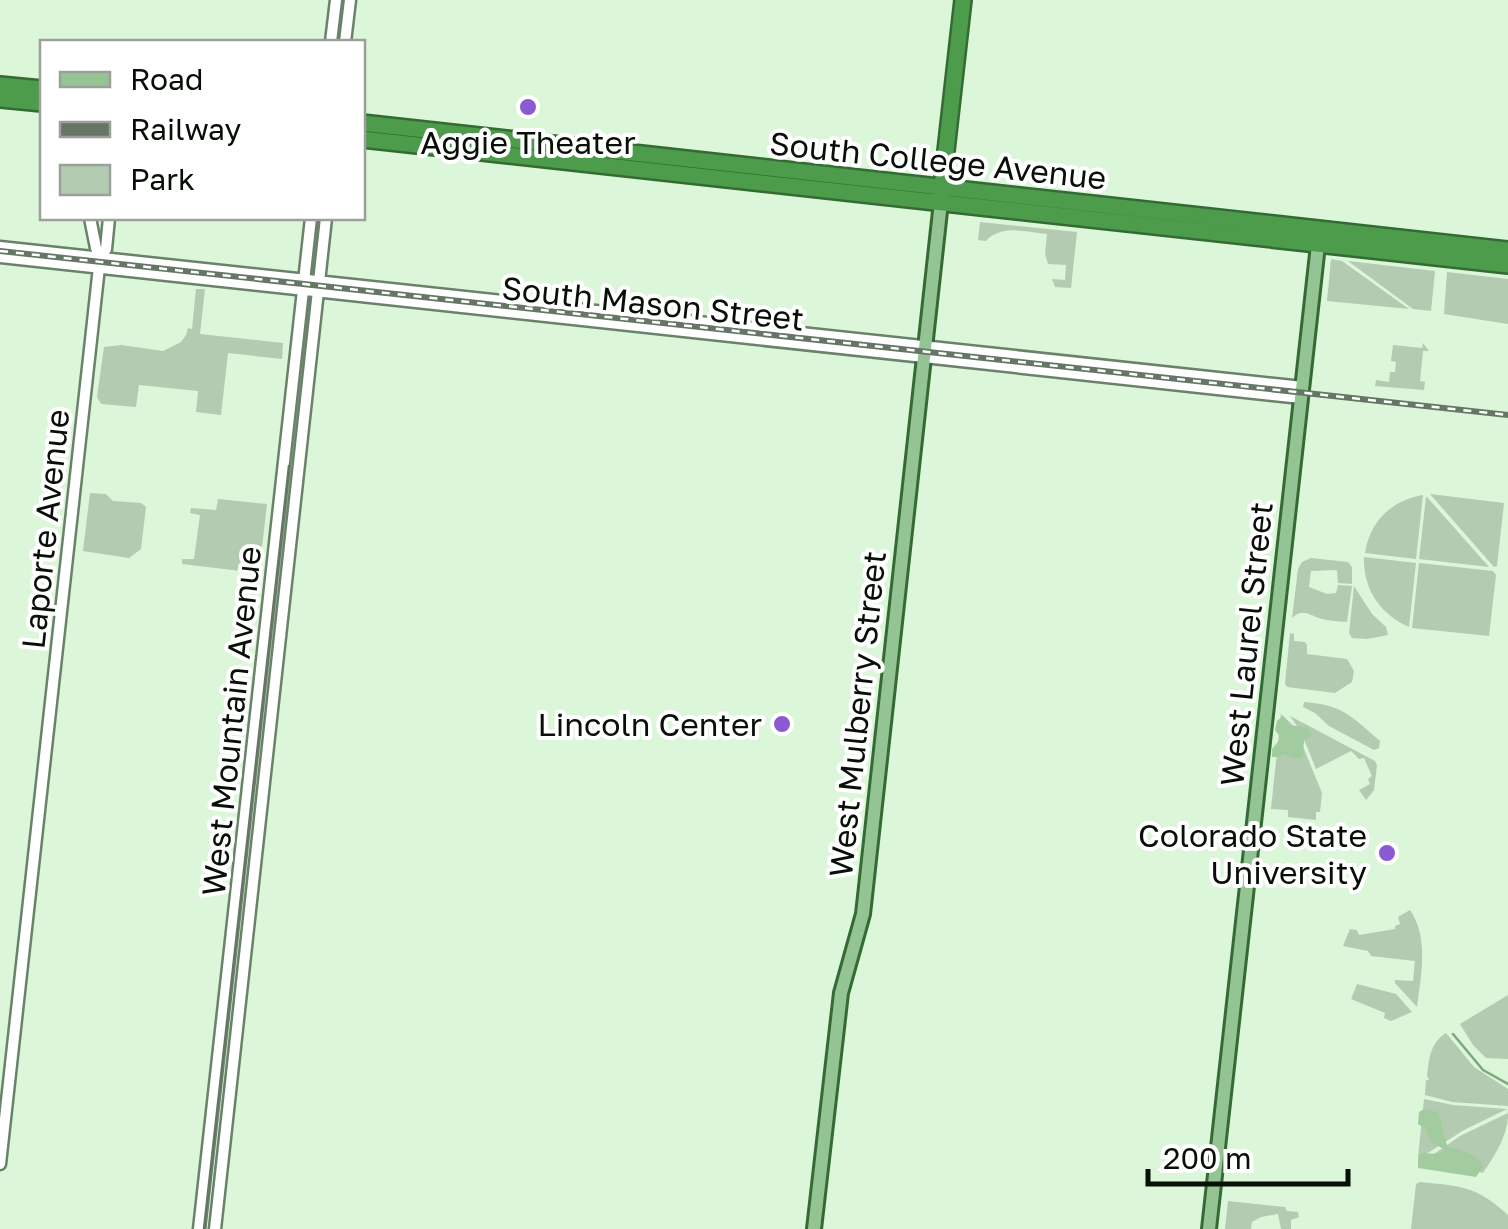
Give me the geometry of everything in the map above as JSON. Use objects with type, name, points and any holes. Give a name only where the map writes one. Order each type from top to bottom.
[{"type":"highway","points":[[941,194],[964,0]]},
{"type":"highway","points":[[0,84],[40,89]]},
{"type":"highway","points":[[0,98],[40,103]]},
{"type":"highway","name":"South College Avenue","points":[[365,123],[802,173],[1036,212],[1052,209],[1162,213],[1508,265]]},
{"type":"highway","name":"South College Avenue","points":[[365,138],[941,194],[1319,236],[1508,250]]},
{"type":"highway","points":[[1446,258],[1470,252],[1472,246]]},
{"type":"main road","name":"West Mulberry Street","points":[[814,1229],[842,993],[863,914],[941,194]]},
{"type":"main road","name":"West Laurel Street","points":[[1209,1229],[1319,236]]},
{"type":"street","points":[[331,40],[336,0]]},
{"type":"street","points":[[345,40],[350,0]]},
{"type":"street","name":"Laporte Avenue","points":[[90,220],[100,263]]},
{"type":"street","name":"Laporte Avenue","points":[[0,1164],[100,263],[106,249],[106,220]]},
{"type":"street","name":"West Mountain Avenue","points":[[199,1229],[311,220]]},
{"type":"street","name":"West Mountain Avenue","points":[[215,1229],[326,220]]},
{"type":"street","points":[[0,247],[100,263]]},
{"type":"street","points":[[0,257],[100,263]]},
{"type":"street","name":"South Mason Street","points":[[100,263],[1302,392]]},
{"type":"green space","points":[[980,222],[1077,232],[1071,288],[1055,287],[1052,279],[1065,280],[1066,265],[1048,264],[1047,234],[1007,231],[986,241],[978,240]]},
{"type":"green space","points":[[1331,259],[1342,261],[1409,309],[1327,301]]},
{"type":"green space","points":[[1348,261],[1435,271],[1431,311],[1413,309]]},
{"type":"green space","points":[[1447,272],[1508,279],[1508,324],[1444,314]]},
{"type":"green space","points":[[196,289],[205,289],[200,334],[283,343],[282,359],[228,353],[221,415],[196,412],[198,391],[139,385],[136,407],[101,404],[97,397],[104,347],[121,345],[163,351],[181,342],[188,328],[192,329]]},
{"type":"green space","points":[[1423,343],[1429,351],[1423,351],[1420,381],[1425,382],[1424,390],[1375,386],[1376,380],[1389,382],[1390,372],[1395,372],[1396,362],[1391,361],[1393,345],[1422,348]]},
{"type":"green space","points":[[90,493],[146,507],[141,549],[129,558],[83,551]]},
{"type":"green space","points":[[1430,494],[1504,503],[1497,566],[1494,567]]},
{"type":"green space","points":[[1423,495],[1416,559],[1365,553],[1372,531],[1384,514]]},
{"type":"green space","points":[[1427,497],[1489,567],[1419,559]]},
{"type":"green space","points":[[218,499],[267,504],[259,573],[182,564],[182,559],[194,559],[200,515],[190,513],[191,508],[216,510]]},
{"type":"green space","points":[[1364,557],[1416,563],[1409,627],[1375,599],[1364,569]]},
{"type":"green space","points":[[1311,558],[1348,562],[1352,567],[1352,584],[1338,583],[1335,570],[1311,571],[1309,587],[1327,594],[1336,593],[1338,585],[1352,586],[1347,622],[1303,613],[1292,618],[1298,569]]},
{"type":"green space","points":[[1419,563],[1493,571],[1496,575],[1489,636],[1412,628]]},
{"type":"green space","points":[[1354,586],[1388,635],[1352,638],[1349,633]]},
{"type":"green space","points":[[1290,633],[1294,634],[1294,641],[1305,642],[1307,654],[1347,659],[1354,671],[1352,682],[1335,693],[1287,687]]},
{"type":"green space","points":[[1304,702],[1346,713],[1380,741],[1379,748],[1374,750],[1329,726],[1303,707]]},
{"type":"green space","points":[[1281,714],[1295,727],[1322,793],[1316,820],[1288,817],[1288,810],[1271,809]]},
{"type":"green space","points":[[1283,716],[1290,725],[1308,728],[1311,734],[1305,739],[1302,757],[1272,757],[1272,749],[1281,738],[1275,730],[1277,721]]},
{"type":"green space","points":[[1290,716],[1375,761],[1374,790],[1366,800],[1359,790],[1370,784],[1368,779],[1372,776],[1364,758],[1359,759],[1351,751],[1316,769]]},
{"type":"green space","points":[[1410,910],[1422,944],[1417,1007],[1395,983],[1413,981],[1415,961],[1371,956],[1368,951],[1343,946],[1350,929],[1357,930],[1359,935],[1395,929],[1400,924],[1398,917]]},
{"type":"green space","points":[[1357,984],[1396,994],[1412,1012],[1391,1021],[1384,1018],[1385,1013],[1351,999]]},
{"type":"green space","points":[[1508,995],[1508,1059],[1486,1058],[1460,1024]]},
{"type":"green space","points":[[1446,1033],[1474,1067],[1508,1089],[1508,1106],[1452,1102],[1425,1095],[1431,1052]]},
{"type":"green space","points":[[1424,1099],[1453,1105],[1507,1109],[1420,1158]]},
{"type":"green space","points":[[1419,1112],[1438,1112],[1448,1147],[1477,1158],[1483,1167],[1476,1177],[1418,1168],[1421,1153],[1439,1154],[1445,1150],[1430,1141],[1426,1129],[1418,1124]]},
{"type":"green space","points":[[1508,1113],[1503,1137],[1483,1173],[1421,1163],[1460,1136]]},
{"type":"green space","points":[[1416,1184],[1477,1193],[1508,1215],[1508,1229],[1411,1229]]},
{"type":"green space","points":[[1228,1201],[1285,1207],[1287,1211],[1298,1212],[1299,1217],[1291,1220],[1291,1229],[1281,1229],[1278,1214],[1252,1222],[1251,1229],[1225,1229]]},
{"type":"waterway","points":[[1453,1034],[1483,1070],[1508,1084]]},
{"type":"tram line","points":[[204,1229],[289,466]]},
{"type":"railway","points":[[0,251],[1508,415]]},
{"type":"place","name":"Aggie Theater","points":[[528,107]]},
{"type":"place","name":"Lincoln Center","points":[[782,724]]},
{"type":"place","name":"Colorado State University","points":[[1387,853]]}]
